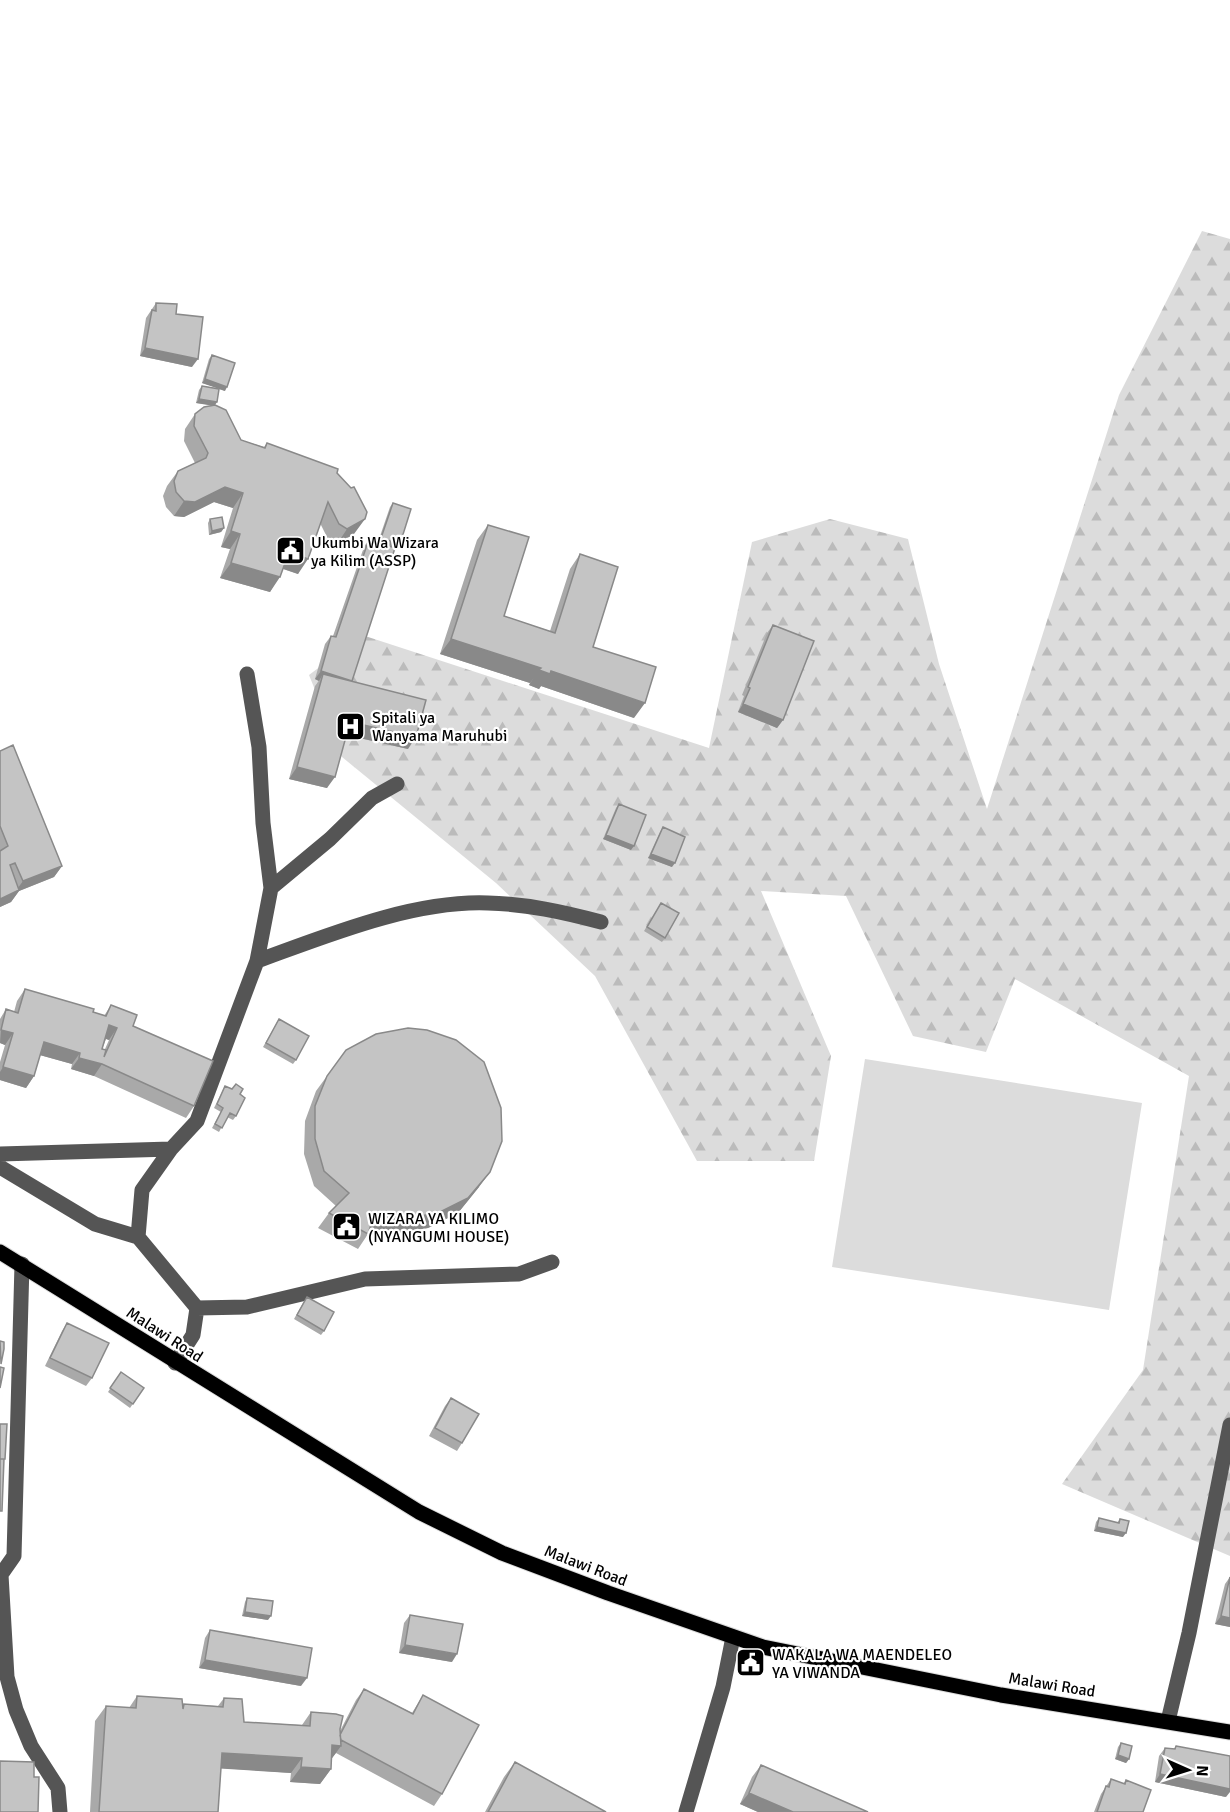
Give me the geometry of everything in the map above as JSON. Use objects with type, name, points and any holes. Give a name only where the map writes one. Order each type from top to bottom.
[{"type":"main road","name":"Malawi Road","points":[[0,1252],[175,1363],[429,1517],[502,1553],[763,1647],[917,1679],[1230,1732]]},
{"type":"street","points":[[138,1237],[142,1190],[171,1149],[197,1120],[257,962],[271,888],[263,823],[259,747],[248,674]]},
{"type":"street","points":[[271,888],[330,839],[372,798],[397,784]]},
{"type":"street","points":[[257,962],[343,929],[439,906],[486,902],[542,907],[601,922]]},
{"type":"street","points":[[0,1154],[171,1149]]},
{"type":"street","points":[[0,1167],[95,1224],[138,1237],[197,1308],[193,1335],[175,1363]]},
{"type":"street","points":[[197,1308],[247,1306],[365,1279],[519,1274],[552,1262]]},
{"type":"street","points":[[22,1264],[14,1556],[0,1575],[7,1677],[16,1710],[31,1746],[58,1788],[60,1812]]},
{"type":"street","points":[[1168,1720],[1189,1633],[1230,1425]]},
{"type":"street","points":[[686,1812],[723,1687],[733,1637]]},
{"type":"green space","points":[[1202,231],[1230,239],[1230,1556],[1062,1484],[1143,1370],[1189,1076],[1015,979],[986,1052],[913,1036],[846,896],[761,891],[831,1056],[814,1161],[697,1161],[595,976],[496,883],[342,757],[309,675],[362,635],[709,748],[752,542],[830,519],[908,539],[939,664],[987,809],[1119,395]]},
{"type":"green space","points":[[865,1059],[1142,1103],[1109,1310],[832,1267]]},
{"type":"building","points":[[156,303],[177,304],[176,314],[203,317],[198,359],[145,348],[152,310],[156,311]]},
{"type":"building","points":[[212,355],[235,363],[227,387],[205,379]]},
{"type":"building","points":[[202,386],[219,389],[217,402],[199,399]]},
{"type":"building","points":[[215,405],[226,410],[241,440],[265,448],[267,443],[338,469],[337,473],[351,488],[354,487],[367,512],[365,519],[347,529],[339,524],[328,502],[308,559],[289,552],[280,577],[231,563],[240,534],[231,531],[243,493],[225,487],[195,502],[184,501],[176,492],[174,481],[178,471],[206,458],[208,453],[194,426],[195,414],[204,407]]},
{"type":"building","points":[[393,503],[411,509],[400,544],[381,538]]},
{"type":"building","points":[[222,517],[224,528],[212,531],[210,519]]},
{"type":"building","points":[[488,525],[529,537],[504,616],[555,633],[580,554],[618,567],[593,647],[656,667],[645,703],[551,671],[550,674],[539,670],[541,668],[451,639]]},
{"type":"building","points":[[369,539],[395,548],[352,681],[321,671],[331,636],[336,637]]},
{"type":"building","points":[[773,625],[814,641],[783,720],[743,704]]},
{"type":"building","points":[[323,674],[426,700],[416,737],[350,722],[335,777],[297,767]]},
{"type":"building","points":[[13,745],[62,866],[23,881],[15,863],[10,865],[19,890],[0,899],[0,851],[8,846],[0,826],[0,751]]},
{"type":"building","points":[[619,804],[646,815],[634,846],[606,835]]},
{"type":"building","points":[[663,827],[685,837],[675,863],[651,854]]},
{"type":"building","points":[[661,903],[679,913],[665,938],[647,927]]},
{"type":"building","points":[[25,989],[94,1009],[93,1012],[106,1016],[111,1005],[137,1015],[133,1026],[213,1061],[194,1106],[102,1064],[79,1058],[80,1053],[44,1042],[34,1076],[3,1067],[13,1033],[1,1030],[6,1009],[18,1013]],"holes":[[[109,1025],[117,1028],[104,1057],[106,1050],[102,1049]]]},
{"type":"building","points":[[279,1019],[309,1036],[296,1060],[266,1043]]},
{"type":"building","points":[[408,1028],[427,1030],[456,1040],[484,1062],[501,1108],[502,1141],[490,1172],[468,1198],[438,1213],[408,1218],[375,1212],[368,1234],[329,1213],[349,1193],[324,1171],[315,1139],[315,1106],[327,1076],[346,1050],[376,1034]]},
{"type":"building","points":[[236,1084],[243,1089],[240,1094],[245,1098],[236,1116],[230,1113],[222,1128],[215,1124],[223,1108],[217,1104],[225,1086],[232,1089]]},
{"type":"building","points":[[307,1297],[334,1312],[324,1331],[297,1315]]},
{"type":"building","points":[[67,1323],[109,1343],[92,1378],[50,1358]]},
{"type":"building","points":[[0,1341],[4,1342],[1,1364]]},
{"type":"building","points":[[0,1367],[4,1368],[0,1388]]},
{"type":"building","points":[[121,1372],[144,1388],[133,1404],[110,1388]]},
{"type":"building","points":[[451,1398],[479,1414],[462,1443],[435,1428]]},
{"type":"building","points":[[0,1424],[7,1424],[5,1459],[0,1459]]},
{"type":"building","points":[[0,1459],[4,1459],[2,1511],[0,1511]]},
{"type":"building","points":[[1099,1518],[1119,1523],[1120,1519],[1129,1521],[1126,1533],[1097,1527]]},
{"type":"building","points":[[1230,1577],[1230,1618],[1221,1616]]},
{"type":"building","points":[[247,1598],[273,1601],[271,1616],[245,1612]]},
{"type":"building","points":[[410,1615],[463,1624],[457,1654],[405,1645]]},
{"type":"building","points":[[210,1630],[312,1648],[307,1678],[205,1660]]},
{"type":"building","points":[[364,1689],[413,1714],[423,1695],[479,1725],[442,1794],[341,1740],[340,1735]]},
{"type":"building","points":[[137,1696],[182,1699],[183,1709],[184,1704],[223,1707],[224,1698],[242,1699],[244,1722],[310,1726],[311,1712],[336,1714],[343,1716],[340,1729],[341,1746],[332,1745],[331,1769],[301,1767],[302,1758],[222,1753],[218,1812],[99,1812],[106,1706],[136,1708]]},
{"type":"building","points":[[1121,1743],[1132,1746],[1129,1759],[1118,1755]]},
{"type":"building","points":[[1176,1746],[1230,1756],[1230,1789],[1160,1774],[1165,1748],[1175,1749]]},
{"type":"building","points":[[0,1761],[34,1762],[34,1777],[39,1777],[38,1812],[0,1812]]},
{"type":"building","points":[[515,1762],[606,1812],[488,1812]]},
{"type":"building","points":[[761,1765],[868,1812],[793,1812],[749,1793]]},
{"type":"building","points":[[1111,1779],[1125,1784],[1126,1780],[1151,1790],[1143,1812],[1097,1812],[1106,1786],[1109,1787]]},
{"type":"place","name":"Ukumbi Wa Wizara ya Kilim (ASSP)","points":[[290,551]]},
{"type":"place","name":"Spitali ya Wanyama Maruhubi","points":[[351,726]]},
{"type":"place","name":"WIZARA YA KILIMO (NYANGUMI HOUSE)","points":[[347,1227]]},
{"type":"place","name":"WAKALA WA MAENDELEO YA VIWANDA","points":[[751,1663]]}]
